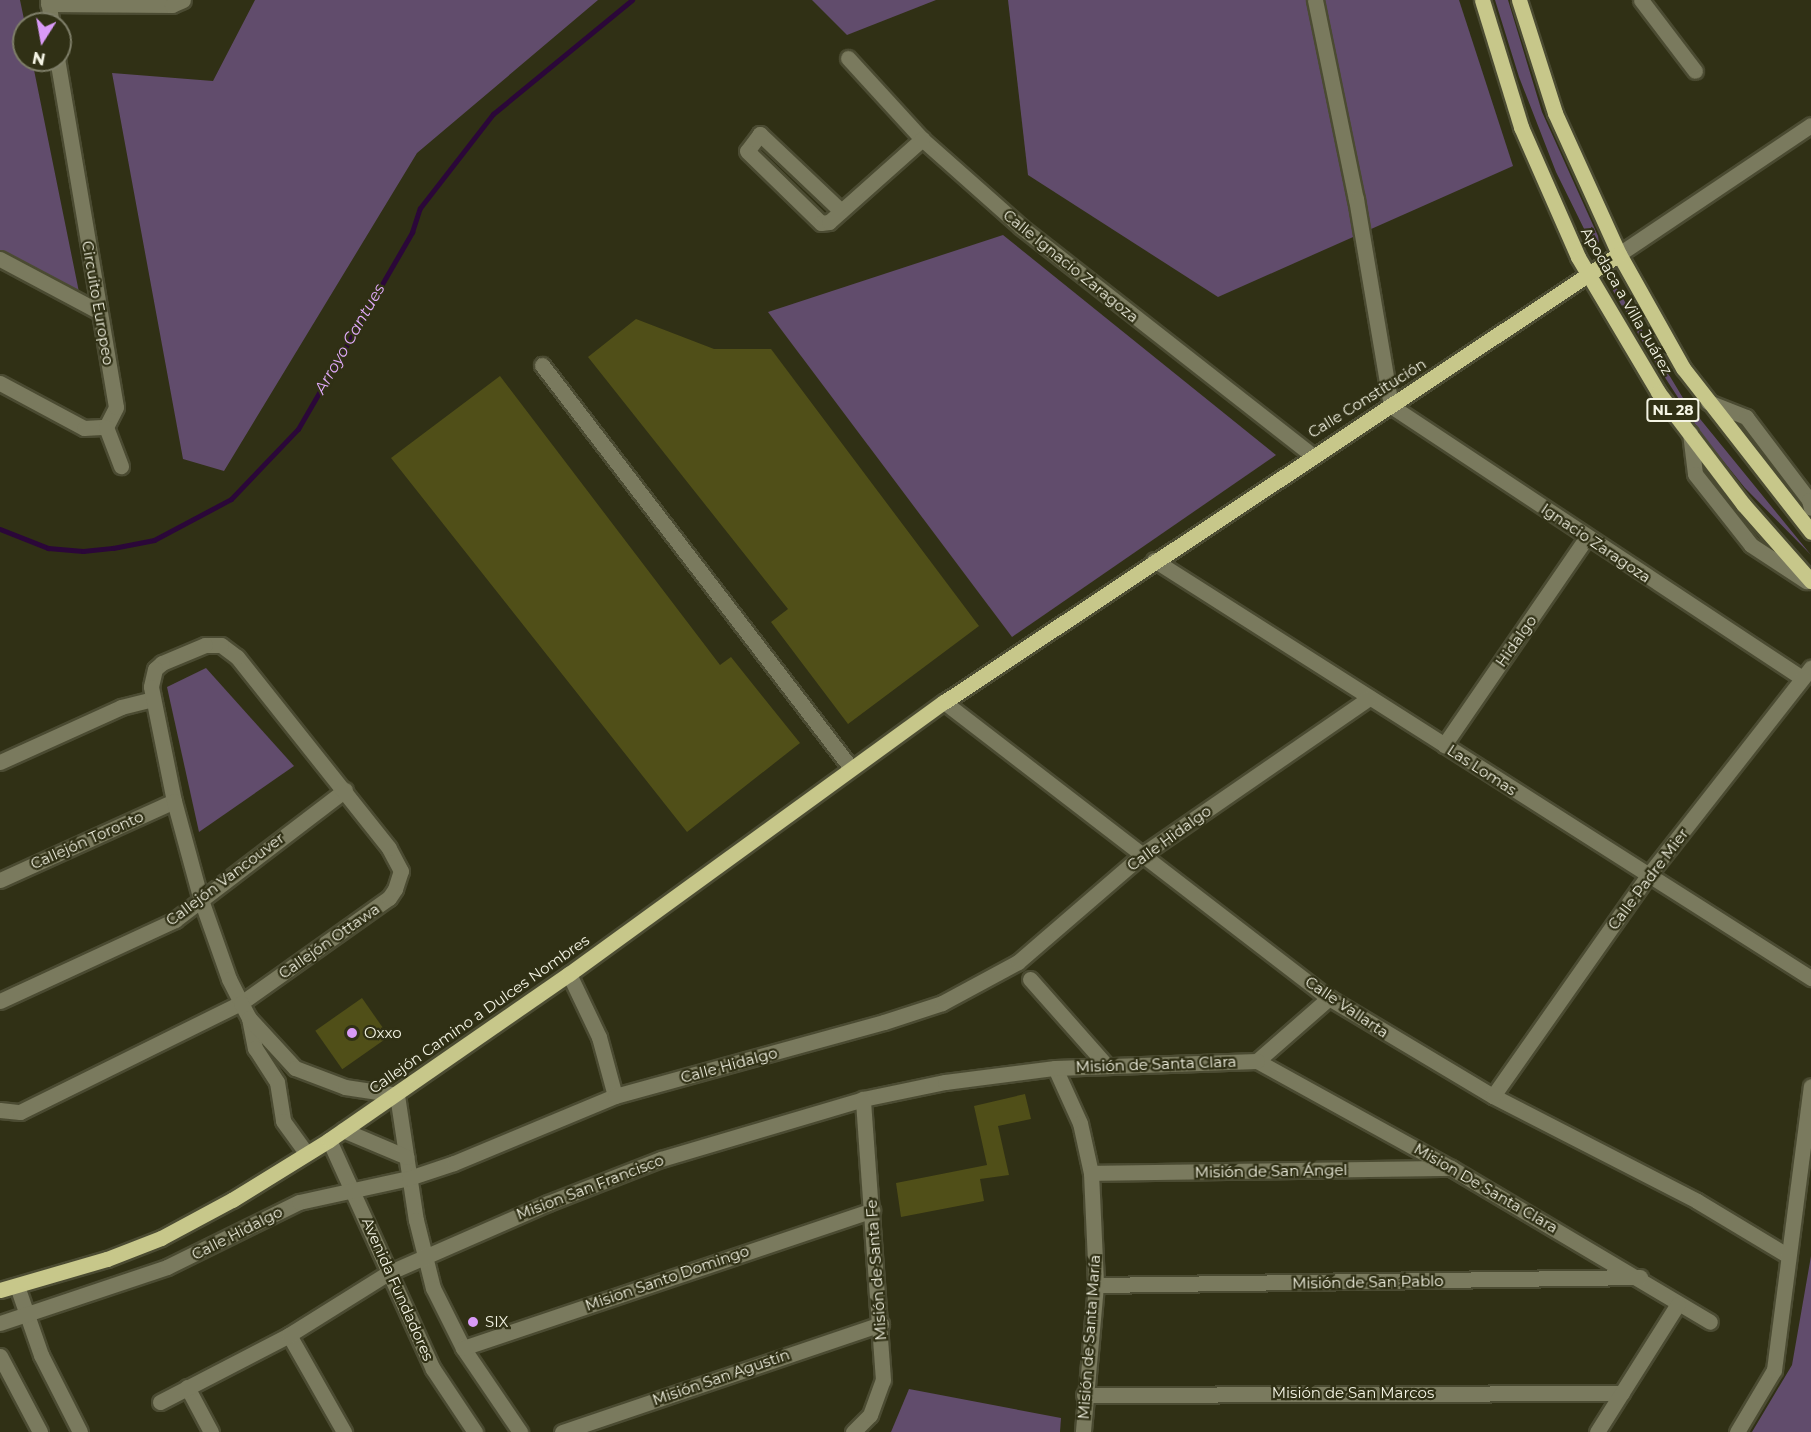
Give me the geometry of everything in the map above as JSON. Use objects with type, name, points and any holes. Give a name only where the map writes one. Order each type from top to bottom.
[{"type":"main road","name":"Apodaca a Villa Juárez","points":[[1482,0],[1521,127],[1589,274],[1658,392],[1743,504],[1811,583]]},
{"type":"main road","name":"Apodaca a Villa Juárez","points":[[1519,0],[1555,113],[1619,254],[1683,368],[1811,532]]},
{"type":"main road","name":"Calle Constitución","points":[[944,702],[1311,454],[1391,406],[1619,254]]},
{"type":"main road","name":"Callejón Camino a Dulces Nombres","points":[[0,1290],[161,1238],[232,1200],[329,1140],[569,974],[944,702]]},
{"type":"street","points":[[48,2],[172,5],[183,0]]},
{"type":"street","points":[[1315,0],[1356,199],[1391,406]]},
{"type":"street","points":[[1641,0],[1695,70]]},
{"type":"street","name":"Calle Ignacio Zaragoza","points":[[848,58],[922,139],[1021,227],[1311,454]]},
{"type":"street","name":"Circuito Europeo","points":[[59,72],[98,310],[116,398],[113,417],[106,427]]},
{"type":"street","name":"Calle Constitución","points":[[1619,254],[1811,125]]},
{"type":"street","points":[[841,211],[760,134],[747,151],[814,220],[829,222],[922,139]]},
{"type":"street","points":[[0,259],[98,310]]},
{"type":"street","points":[[543,365],[851,768]]},
{"type":"street","points":[[0,383],[66,421],[96,430],[106,427],[120,466]]},
{"type":"street","points":[[1708,402],[1746,417],[1809,500],[1811,508]]},
{"type":"street","name":"Ignacio Zaragoza","points":[[1391,406],[1587,537],[1807,673]]},
{"type":"street","points":[[1690,433],[1695,474],[1751,545],[1811,583]]},
{"type":"street","name":"Hidalgo","points":[[1444,745],[1587,537]]},
{"type":"street","name":"Las Lomas","points":[[1154,560],[1369,698],[1650,873],[1811,978]]},
{"type":"street","name":"Callejón Ottawa","points":[[0,1110],[20,1112],[241,1003],[395,890],[400,871],[398,861],[345,790],[237,657],[213,644],[162,663],[152,678],[152,699]]},
{"type":"street","name":"Calle Padre Mier","points":[[1493,1096],[1650,873],[1807,673]]},
{"type":"street","name":"Calle Hidalgo","points":[[0,1323],[167,1268],[287,1207],[354,1189],[409,1178],[454,1163],[615,1095],[884,1022],[942,1003],[1018,962],[1143,854],[1369,698]]},
{"type":"street","points":[[0,762],[121,707],[152,699],[174,801],[200,897],[241,1003],[249,1018],[295,1068],[345,1087],[397,1095],[409,1178],[424,1256],[446,1317],[463,1348],[520,1432]]},
{"type":"street","name":"Calle Vallarta","points":[[944,702],[1329,998],[1493,1096],[1697,1201],[1786,1255]]},
{"type":"street","name":"Callejón Vancouver","points":[[0,1001],[175,920],[200,897],[345,790]]},
{"type":"street","name":"Callejón Toronto","points":[[0,880],[174,801]]},
{"type":"street","points":[[569,974],[599,1038],[615,1095]]},
{"type":"street","points":[[1030,979],[1106,1065]]},
{"type":"street","points":[[1257,1061],[1329,998]]},
{"type":"street","points":[[249,1018],[255,1048],[277,1082],[283,1121],[306,1153]]},
{"type":"street","name":"Misión de Santa Clara","points":[[1055,1068],[1257,1061]]},
{"type":"street","name":"Mision De Santa Clara","points":[[1257,1061],[1451,1168],[1640,1277],[1678,1304],[1710,1322]]},
{"type":"street","points":[[277,1082],[295,1068]]},
{"type":"street","name":"Mision San Francisco","points":[[160,1402],[290,1335],[390,1272],[661,1159],[863,1099],[945,1082],[1055,1068]]},
{"type":"street","name":"Misión de Santa María","points":[[1055,1068],[1080,1123],[1091,1173],[1096,1285],[1084,1395],[1083,1432]]},
{"type":"street","points":[[1737,1432],[1774,1370],[1786,1255],[1811,1086]]},
{"type":"street","name":"Misión de Santa Fe","points":[[853,1432],[870,1415],[883,1380],[881,1324],[863,1099]]},
{"type":"street","points":[[343,1131],[407,1157]]},
{"type":"street","name":"Avenida Fundadores","points":[[329,1140],[354,1189],[433,1369],[475,1432]]},
{"type":"street","name":"Misión de San Ángel","points":[[1091,1173],[1451,1168]]},
{"type":"street","name":"Mision Santo Domingo","points":[[463,1348],[872,1210]]},
{"type":"street","name":"Misión de San Pablo","points":[[1096,1285],[1640,1277]]},
{"type":"street","points":[[17,1286],[53,1382],[80,1432]]},
{"type":"street","points":[[1597,1432],[1678,1304]]},
{"type":"street","name":"Misión San Agustín","points":[[562,1432],[881,1324]]},
{"type":"street","points":[[290,1335],[344,1432]]},
{"type":"street","points":[[0,1356],[40,1432]]},
{"type":"street","points":[[187,1387],[211,1432]]},
{"type":"street","name":"Misión de San Marcos","points":[[1084,1395],[1622,1394]]},
{"type":"shaded area","points":[[0,0],[20,0],[22,12],[12,12],[12,72],[34,72],[80,297],[0,254]]},
{"type":"shaded area","points":[[255,0],[598,0],[417,153],[224,471],[183,459],[112,73],[213,81]]},
{"type":"shaded area","points":[[812,0],[936,0],[847,35]]},
{"type":"shaded area","points":[[1008,0],[1459,0],[1513,166],[1218,297],[1028,175]]},
{"type":"shaded area","points":[[1495,0],[1508,0],[1542,112],[1598,236],[1599,242],[1593,247],[1556,172],[1519,77]]},
{"type":"shaded area","points":[[1003,235],[1276,455],[1012,637],[768,312]]},
{"type":"shaded area","points":[[1616,287],[1683,398],[1811,555],[1745,488],[1703,436],[1651,356],[1612,289]]},
{"type":"shaded area","points":[[206,668],[294,766],[199,832],[167,687]]},
{"type":"shaded area","points":[[1811,1256],[1811,1432],[1752,1432],[1792,1365]]},
{"type":"shaded area","points":[[909,1389],[1061,1418],[1060,1432],[891,1432]]},
{"type":"building","points":[[636,319],[714,349],[771,349],[979,626],[848,724],[771,622],[788,609],[588,357]]},
{"type":"building","points":[[500,376],[720,665],[731,657],[800,743],[687,832],[391,458]]},
{"type":"building","name":"Oxxo","points":[[362,998],[389,1037],[342,1069],[315,1031]]},
{"type":"building","points":[[1025,1094],[1031,1119],[998,1126],[1009,1175],[980,1179],[984,1201],[901,1217],[896,1183],[987,1165],[974,1106]]},
{"type":"waterway","name":"Arroyo Cantues","points":[[0,529],[48,548],[83,551],[113,548],[154,540],[231,499],[298,429],[412,232],[420,208],[493,114],[632,0]]},
{"type":"place","name":"Oxxo","points":[[352,1033]]},
{"type":"place","name":"SIX","points":[[473,1322]]}]
